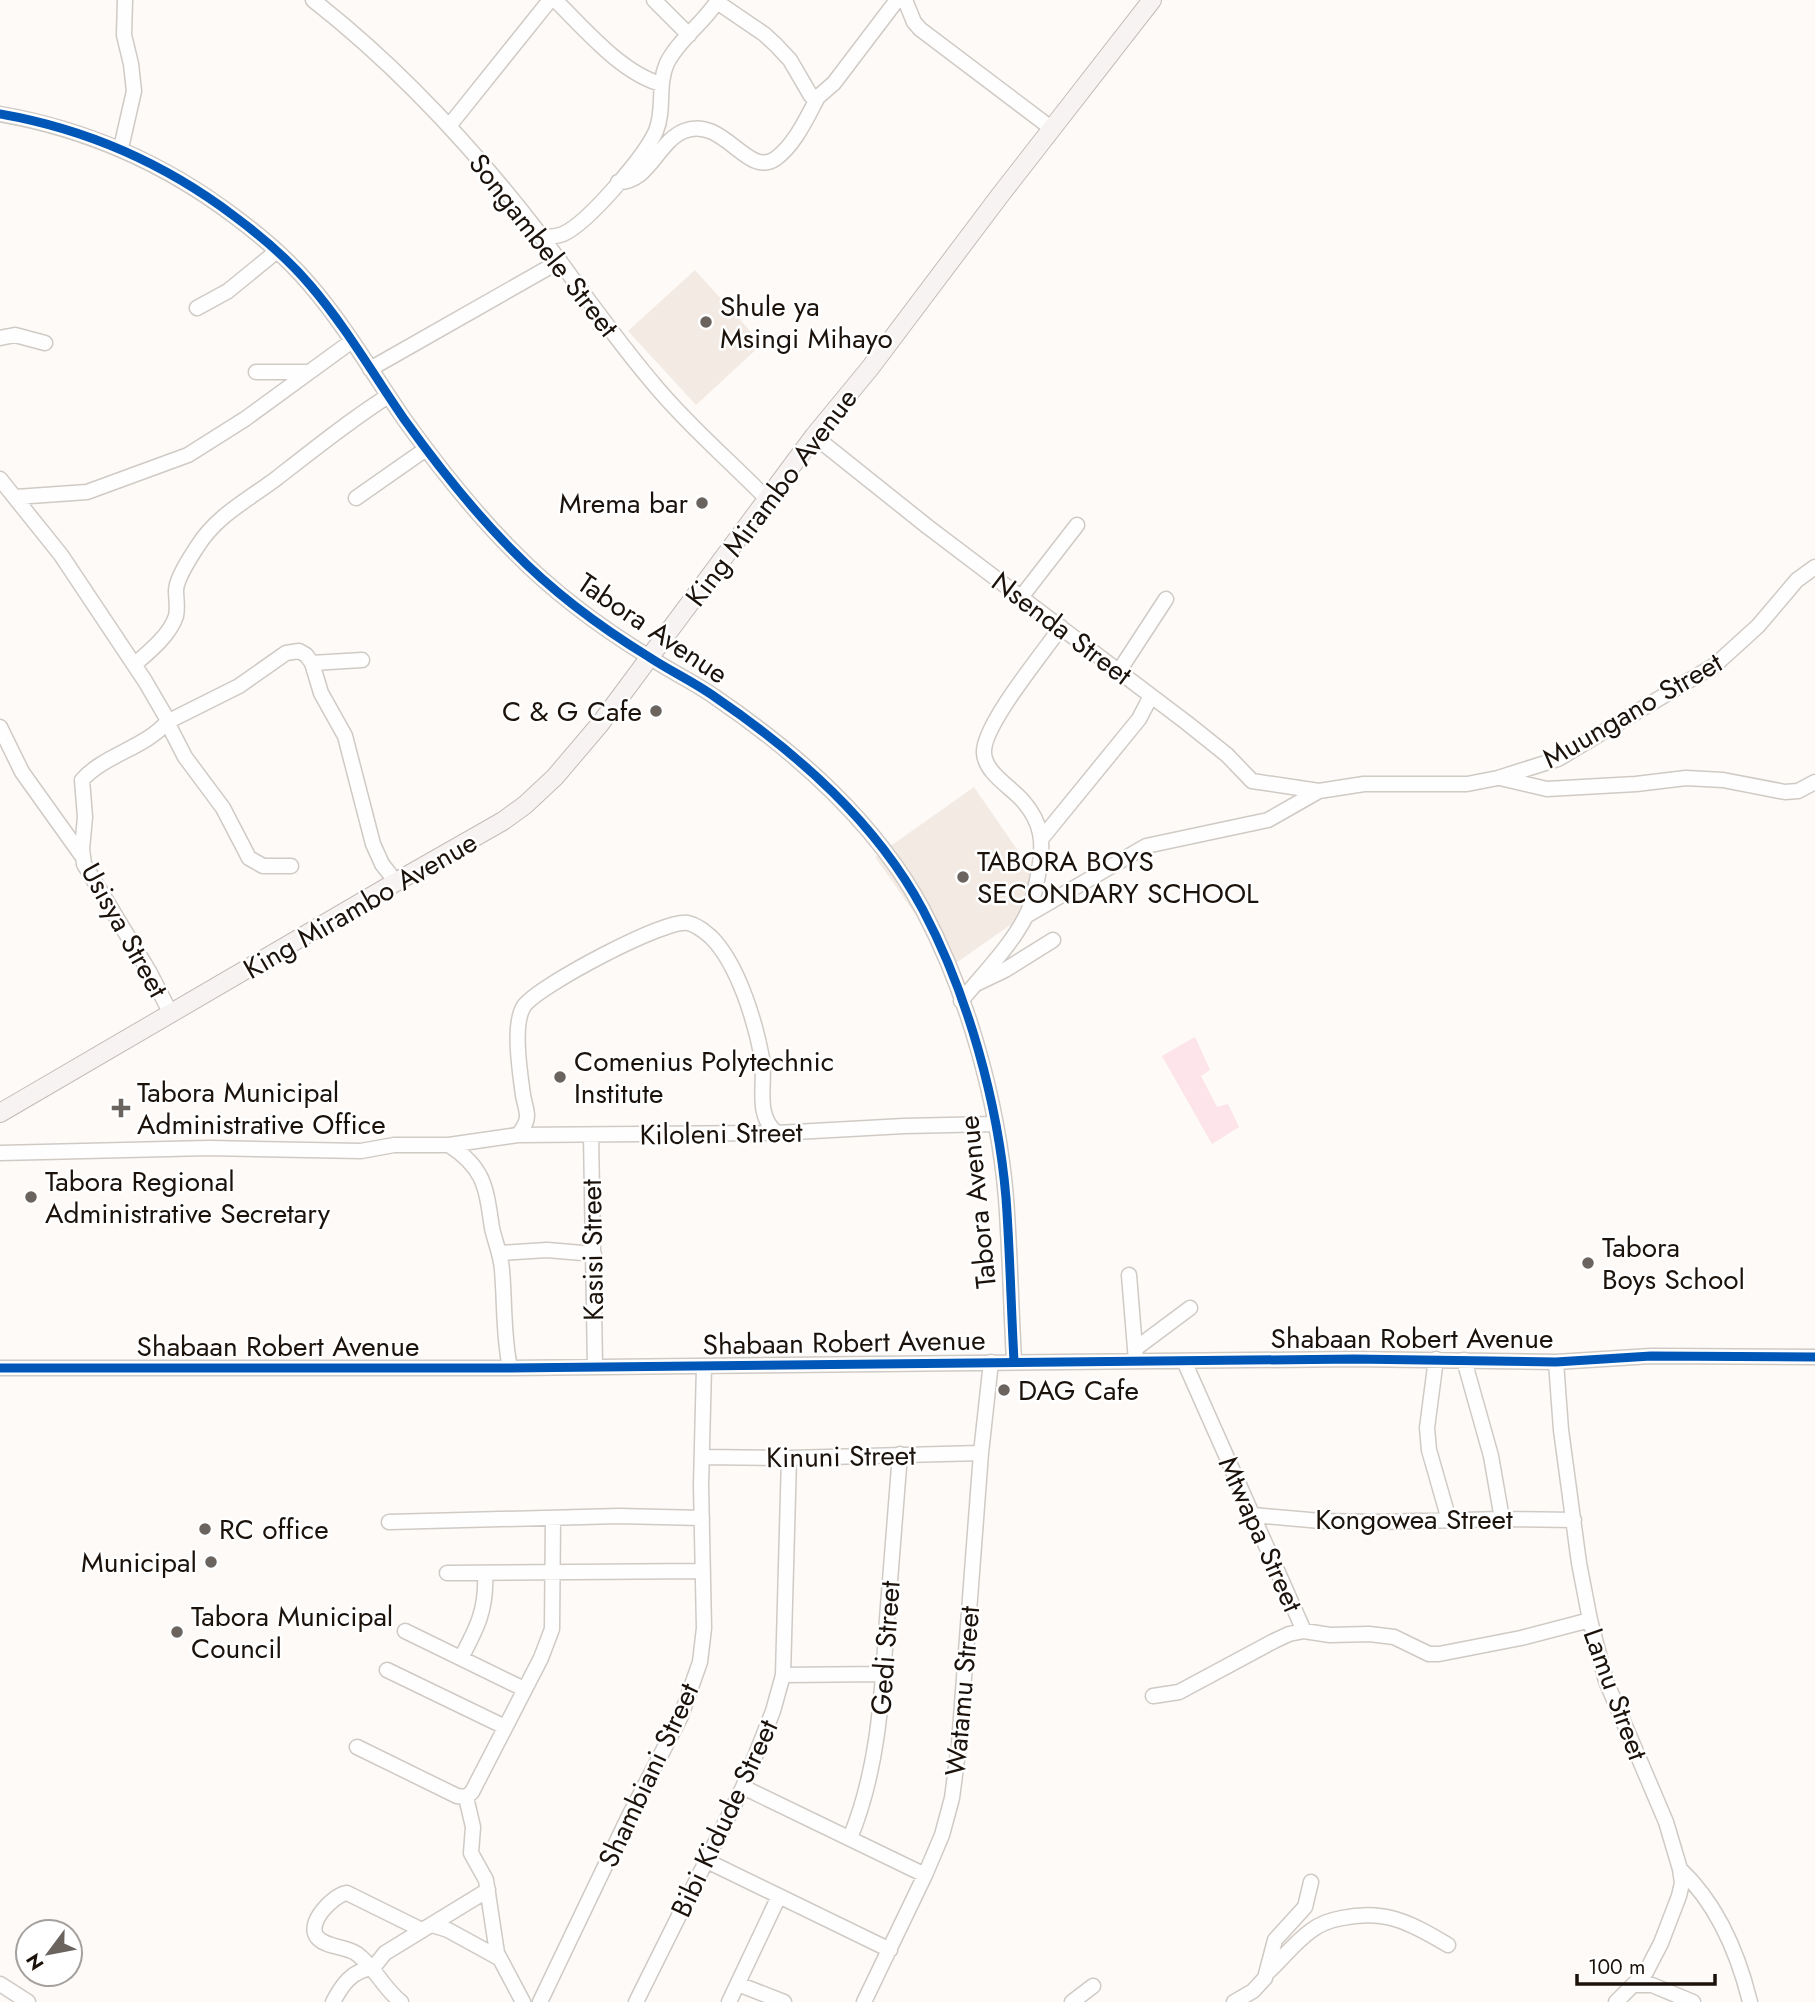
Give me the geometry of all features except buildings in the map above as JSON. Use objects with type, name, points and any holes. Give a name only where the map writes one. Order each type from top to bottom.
[{"type":"main road","name":"King Mirambo Avenue","points":[[0,1114],[461,847],[530,801],[555,777],[600,724],[814,436],[870,368],[1051,128],[1152,0]]},
{"type":"street","points":[[121,148],[134,92],[124,35],[125,0]]},
{"type":"street","name":"Songambele Street","points":[[313,0],[392,66],[449,126],[541,237],[660,391],[767,499]]},
{"type":"street","points":[[449,126],[552,0],[628,68],[661,85]]},
{"type":"street","points":[[654,0],[689,35]]},
{"type":"street","points":[[618,182],[635,180],[667,143],[676,135],[690,129],[711,131],[735,145],[751,160],[766,163],[774,159],[784,150],[818,97],[834,83],[897,0]]},
{"type":"street","points":[[905,0],[914,22],[925,33],[1051,128]]},
{"type":"street","points":[[541,237],[561,234],[584,218],[634,164],[656,131],[660,117],[661,85],[668,61],[717,1],[764,34],[790,60],[811,96],[818,97]]},
{"type":"street","name":"Tabora Avenue","points":[[0,114],[53,124],[121,148],[194,188],[236,217],[307,281],[426,449],[488,523],[534,570],[578,607],[649,658],[712,694],[748,720],[817,778],[857,817],[909,885],[923,909],[936,935],[978,1052],[994,1124],[1006,1198],[1014,1362]]},
{"type":"street","points":[[370,369],[557,258],[567,231]]},
{"type":"street","points":[[197,308],[228,291],[276,251]]},
{"type":"street","points":[[0,338],[15,335],[44,343]]},
{"type":"street","points":[[16,497],[87,492],[188,455],[244,419],[352,341]]},
{"type":"street","points":[[256,372],[307,372]]},
{"type":"street","points":[[135,664],[152,650],[175,620],[176,589],[180,579],[197,547],[215,524],[227,512],[275,479],[337,430],[388,396]]},
{"type":"street","name":"Nsenda Street","points":[[814,436],[928,527],[1022,596],[1227,755],[1252,781],[1319,791]]},
{"type":"street","points":[[356,498],[426,449]]},
{"type":"street","points":[[0,479],[61,555],[135,664],[164,712],[185,757],[223,808],[249,858],[263,866],[291,866]]},
{"type":"street","points":[[1022,596],[1077,525]]},
{"type":"street","name":"Muungano Street","points":[[1026,916],[1146,846],[1268,820],[1319,791],[1364,784],[1458,785],[1498,778],[1568,754],[1715,665],[1758,626],[1797,580],[1815,567]]},
{"type":"street","points":[[1119,671],[1166,599]]},
{"type":"street","points":[[1042,838],[1039,824],[1032,813],[988,765],[983,756],[984,744],[997,715],[1061,627]]},
{"type":"street","name":"Usisya Street","points":[[171,1014],[150,972],[88,871],[82,856],[85,817],[82,780],[142,742],[167,722],[239,686],[286,653],[299,651],[312,663]]},
{"type":"street","points":[[362,660],[312,663],[321,693],[345,736],[373,844],[382,864],[397,882]]},
{"type":"street","points":[[1042,838],[1139,719],[1151,696]]},
{"type":"street","points":[[0,727],[29,783],[82,856]]},
{"type":"street","name":"Muungano Street","points":[[1498,778],[1547,789],[1686,778],[1723,780],[1785,792],[1798,791],[1815,782]]},
{"type":"street","name":"Muungano Street","points":[[961,1001],[1026,916],[1037,882],[1042,838]]},
{"type":"street","points":[[541,1135],[527,1115],[521,1081],[518,1028],[525,1005],[551,985],[616,949],[674,923],[688,923],[701,928],[713,939],[735,975],[757,1035],[762,1059],[762,1110],[770,1128],[777,1133]]},
{"type":"street","points":[[974,985],[1005,970],[1054,940]]},
{"type":"street","points":[[741,1133],[762,1110]]},
{"type":"street","points":[[518,1135],[527,1115]]},
{"type":"street","name":"Kiloleni Street","points":[[0,1153],[209,1148],[361,1151],[394,1146],[449,1145],[518,1135],[777,1133],[994,1124]]},
{"type":"street","name":"Kasisi Street","points":[[591,1135],[594,1366]]},
{"type":"street","points":[[449,1145],[473,1164],[486,1187],[502,1268],[503,1330],[510,1368]]},
{"type":"street","points":[[500,1253],[547,1250],[594,1254]]},
{"type":"street","points":[[1129,1275],[1135,1355]]},
{"type":"street","points":[[1135,1355],[1189,1308]]},
{"type":"street","name":"Shabaan Robert Avenue","points":[[0,1368],[704,1367],[1014,1362],[1135,1355],[1184,1361],[1436,1359],[1556,1362],[1651,1356],[1815,1357]]},
{"type":"street","points":[[1436,1359],[1427,1428],[1429,1450],[1449,1520]]},
{"type":"street","points":[[1464,1360],[1490,1456],[1502,1518]]},
{"type":"street","name":"Mtwapa Street","points":[[1153,1696],[1167,1696],[1179,1692],[1274,1641],[1304,1631],[1184,1361]]},
{"type":"street","name":"Watamu Street","points":[[864,2002],[925,1875],[942,1835],[948,1810],[960,1744],[990,1362]]},
{"type":"street","name":"Lamu Street","points":[[1556,1362],[1561,1430],[1590,1620],[1606,1681],[1666,1822],[1682,1883],[1675,1909],[1654,1958],[1616,2002]]},
{"type":"street","name":"Shambiani Street","points":[[540,2002],[629,1816],[681,1716],[695,1680],[704,1628],[704,1367]]},
{"type":"street","name":"Kinuni Street","points":[[702,1457],[789,1458],[981,1453]]},
{"type":"street","name":"Gedi Street","points":[[850,1838],[861,1812],[877,1740],[900,1454]]},
{"type":"street","name":"Bibi Kidude Street","points":[[636,2002],[743,1787],[774,1710],[783,1675],[789,1458]]},
{"type":"street","name":"Kongowea Street","points":[[1253,1515],[1321,1521],[1502,1518],[1574,1520]]},
{"type":"street","points":[[357,1747],[457,1796],[466,1797],[472,1792],[541,1658],[552,1629],[553,1518]]},
{"type":"street","points":[[389,1522],[702,1518]]},
{"type":"street","points":[[447,1573],[703,1572]]},
{"type":"street","points":[[461,1658],[482,1616],[485,1573]]},
{"type":"street","points":[[1304,1631],[1329,1635],[1369,1634],[1394,1637],[1429,1654],[1439,1654],[1521,1638],[1590,1620]]},
{"type":"street","points":[[405,1631],[524,1689]]},
{"type":"street","points":[[387,1670],[505,1727]]},
{"type":"street","points":[[783,1675],[884,1674]]},
{"type":"street","points":[[743,1787],[925,1875]]},
{"type":"street","points":[[466,1797],[472,1827],[471,1853],[483,1873],[488,1890],[499,1958],[523,2002]]},
{"type":"street","points":[[707,1861],[890,1950]]},
{"type":"street","points":[[1680,1868],[1697,1885],[1733,1947],[1750,2002]]},
{"type":"street","points":[[1269,1971],[1275,1940],[1305,1907],[1311,1882]]},
{"type":"street","points":[[333,2002],[352,1976],[373,1968],[382,1955],[488,1890]]},
{"type":"street","points":[[401,2002],[359,1955],[326,1943],[315,1933],[314,1929],[322,1912],[342,1894],[355,1896],[427,1928],[448,1930],[499,1958]]},
{"type":"street","points":[[729,2002],[779,1896]]},
{"type":"street","points":[[1234,2002],[1253,1991],[1269,1971],[1311,1930],[1322,1923],[1378,1914],[1415,1925],[1448,1945]]},
{"type":"street","points":[[359,1955],[382,1955]]},
{"type":"street","points":[[0,1984],[28,2002]]},
{"type":"street","points":[[738,1984],[784,2002]]},
{"type":"street","points":[[1634,1984],[1652,1985],[1693,2002]]},
{"type":"street","points":[[1072,2002],[1093,1986]]},
{"type":"shaded area","points":[[695,270],[762,344],[696,405],[628,331]]},
{"type":"shaded area","name":"TABORA BOYS SECONDARY SCHOOL","points":[[974,787],[1050,897],[952,966],[875,857]]},
{"type":"shaded area","points":[[1195,1037],[1210,1070],[1201,1076],[1217,1107],[1228,1104],[1239,1127],[1212,1144],[1162,1056]]},
{"type":"cycle path","points":[[0,114],[63,129],[152,164],[207,197],[264,240],[293,266],[323,301],[442,470],[498,536],[528,566],[595,621],[707,692],[775,742],[832,792],[882,847],[904,878],[939,943],[967,1013],[988,1088],[1006,1198],[1014,1361]]},
{"type":"cycle path","points":[[0,1368],[510,1368],[1354,1359],[1556,1362],[1651,1356],[1815,1357]]},
{"type":"place","name":"Shule ya Msingi Mihayo","points":[[706,322]]},
{"type":"place","name":"Mrema bar","points":[[702,503]]},
{"type":"place","name":"C & G Cafe","points":[[656,711]]},
{"type":"place","name":"TABORA BOYS SECONDARY SCHOOL","points":[[963,877]]},
{"type":"place","name":"Comenius Polytechnic Institute","points":[[560,1077]]},
{"type":"place","name":"Tabora Municipal Administrative Office","points":[[121,1108]]},
{"type":"place","name":"Tabora Regional Administrative Secretary","points":[[31,1197]]},
{"type":"place","name":"Tabora Boys School","points":[[1588,1263]]},
{"type":"place","name":"DAG Cafe","points":[[1004,1390]]},
{"type":"place","name":"RC office","points":[[205,1529]]},
{"type":"place","name":"Municipal","points":[[211,1562]]},
{"type":"place","name":"Tabora Municipal Council","points":[[177,1632]]}]
